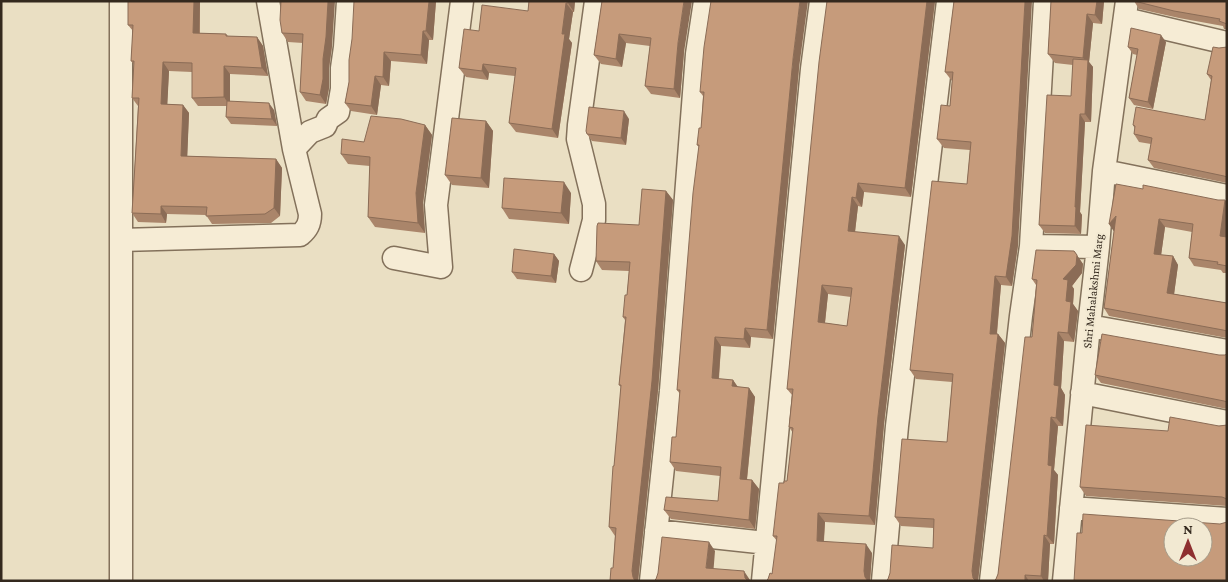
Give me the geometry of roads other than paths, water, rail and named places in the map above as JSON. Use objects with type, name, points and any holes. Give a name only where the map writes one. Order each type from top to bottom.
[{"type":"street","points":[[120,581],[121,1]]},
{"type":"street","points":[[121,240],[300,235],[306,230],[310,222],[310,214],[294,149],[268,1]]},
{"type":"street","points":[[294,149],[310,132],[325,126],[328,118],[338,112],[342,89],[348,1]]},
{"type":"street","points":[[394,258],[441,267],[436,205],[462,1]]},
{"type":"street","points":[[581,270],[594,220],[594,204],[578,139],[596,1]]},
{"type":"street","points":[[652,581],[671,391],[697,54],[705,1]]},
{"type":"street","points":[[763,581],[820,1]]},
{"type":"street","points":[[883,581],[897,426],[948,1]]},
{"type":"street","points":[[992,581],[1021,316],[1031,246],[1045,1]]},
{"type":"street","points":[[1126,10],[1227,43]]},
{"type":"street","name":"Shri Mahalakshmi Marg","points":[[1064,581],[1104,172],[1126,10]]},
{"type":"street","points":[[1104,172],[1227,196]]},
{"type":"street","points":[[1031,246],[1098,247]]},
{"type":"street","points":[[1089,326],[1227,351]]},
{"type":"street","points":[[1082,393],[1227,422]]},
{"type":"street","points":[[1071,508],[1227,519]]},
{"type":"street","points":[[656,531],[766,543]]}]
